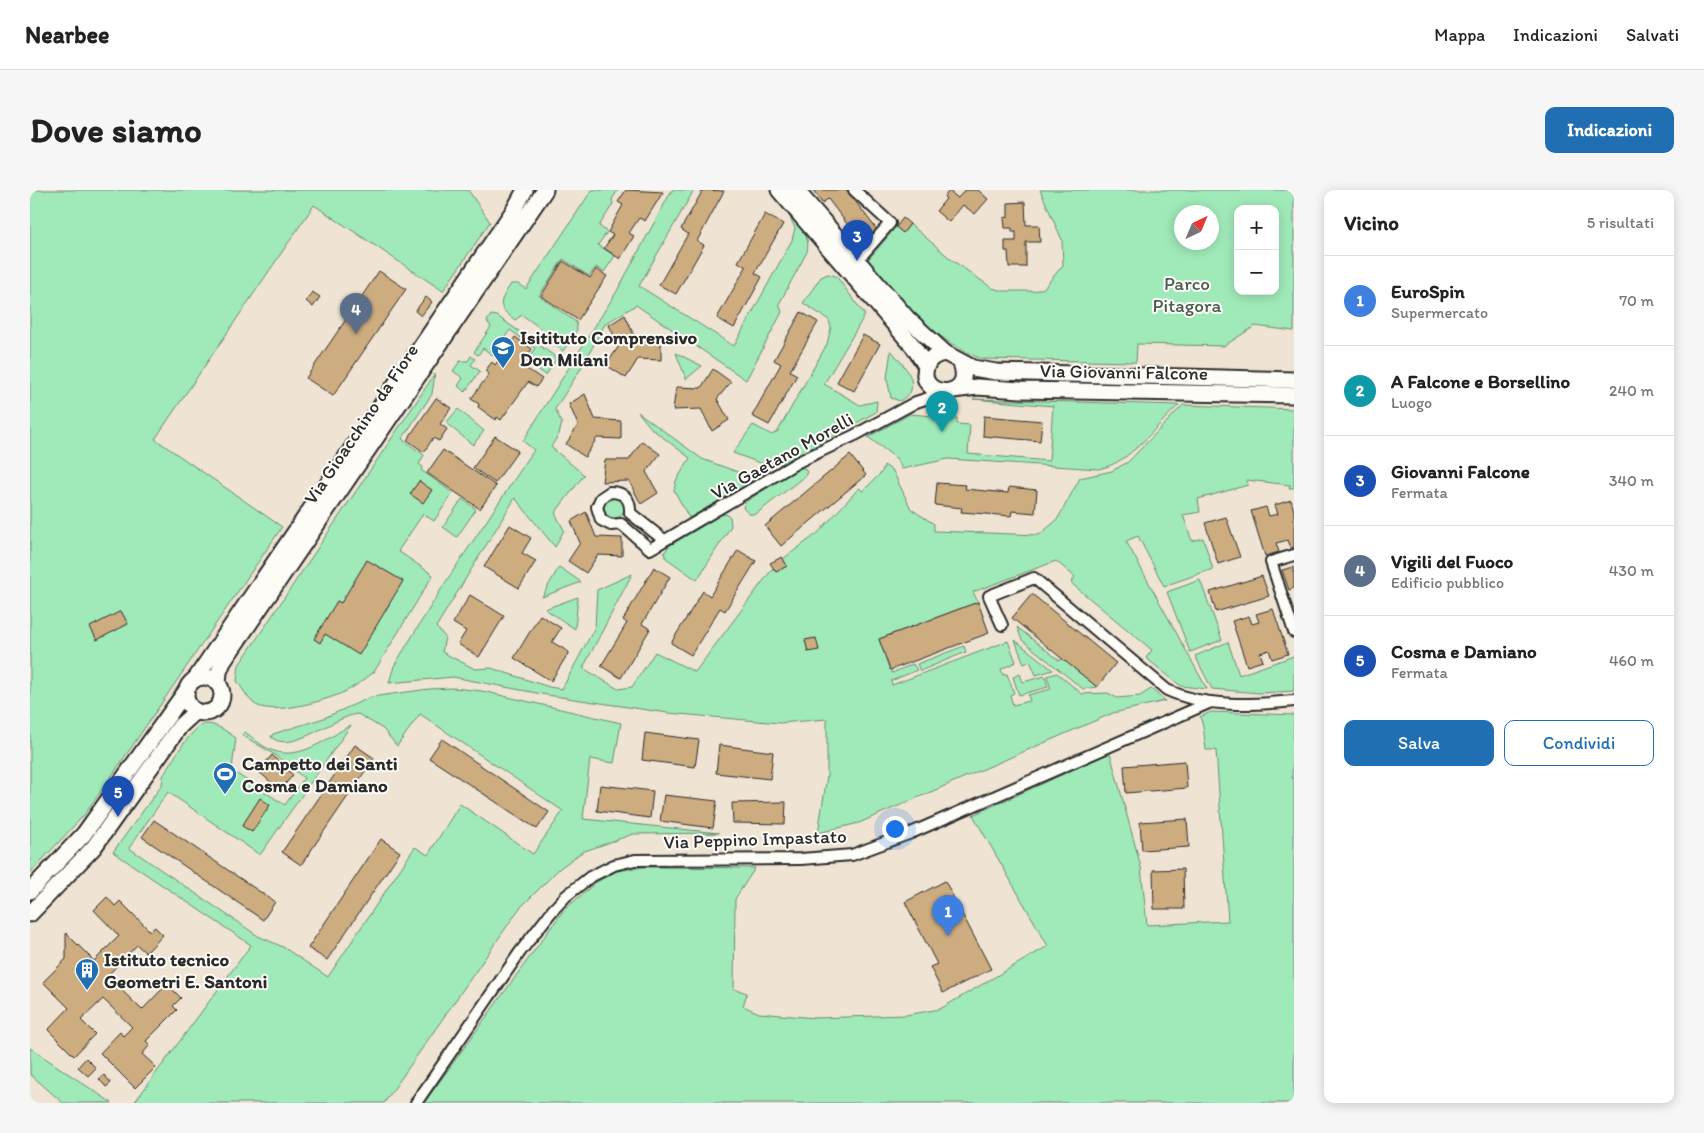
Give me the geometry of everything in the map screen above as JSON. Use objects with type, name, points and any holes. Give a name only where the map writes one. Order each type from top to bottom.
[{"type":"street","name":"Via Gioacchino da Fiore","points":[[196,678],[514,210],[525,190]]},
{"type":"street","name":"Via Gioacchino da Fiore","points":[[218,684],[219,672],[223,662],[545,190]]},
{"type":"street","points":[[779,190],[913,346],[934,389],[950,391],[962,381],[964,375],[961,363],[952,355],[945,353],[907,318],[796,190]]},
{"type":"street","points":[[854,190],[890,224],[857,261]]},
{"type":"street","points":[[916,402],[933,356],[945,353]]},
{"type":"street","name":"Via Giovanni Falcone","points":[[961,363],[984,371],[1028,374],[1294,380]]},
{"type":"street","name":"Via Giovanni Falcone","points":[[950,391],[977,388],[1294,395]]},
{"type":"street","name":"Via Gaetano Morelli","points":[[664,540],[630,513],[629,501],[623,494],[610,492],[600,498],[597,511],[601,520],[611,525],[621,524],[650,549],[798,462],[855,436],[916,402],[950,391]]},
{"type":"street","points":[[1294,555],[1271,562],[1294,632]]},
{"type":"street","points":[[1002,625],[989,596],[1034,578],[1167,690],[1183,697],[1211,702],[1294,701]]},
{"type":"street","points":[[30,891],[84,834],[186,692],[188,686],[196,678],[208,677],[218,684],[222,695],[218,706],[208,713],[196,711],[188,703],[186,692]]},
{"type":"street","name":"Via Peppino Impastato","points":[[416,1103],[538,928],[566,896],[590,877],[614,865],[635,860],[801,859],[852,855],[930,825],[1211,702]]},
{"type":"street","points":[[30,914],[94,847],[180,726],[196,711]]},
{"type":"green space","points":[[30,190],[468,190],[490,222],[443,291],[314,205],[155,439],[282,527],[84,815],[30,873]]},
{"type":"green space","points":[[592,190],[618,190],[612,199],[613,204],[599,226],[607,232],[598,245],[615,256],[604,272],[596,267],[589,276],[563,259],[539,296],[576,322],[577,330],[563,351],[552,343],[553,337],[522,315],[515,320],[505,311],[501,304],[511,284],[518,284],[526,289]]},
{"type":"green space","points":[[672,190],[694,190],[639,286],[734,346],[792,240],[795,228],[787,211],[803,230],[808,246],[807,252],[779,304],[782,312],[746,380],[636,305],[605,324],[580,370],[555,409],[562,423],[559,434],[551,447],[584,475],[555,513],[564,530],[555,547],[515,498],[436,627],[445,637],[442,652],[475,669],[491,668],[549,687],[562,689],[595,627],[597,590],[632,574],[583,668],[618,689],[632,687],[655,652],[695,672],[773,568],[776,572],[787,566],[783,559],[818,533],[859,488],[863,491],[882,472],[884,465],[893,471],[911,509],[934,524],[934,531],[1039,535],[1057,520],[1080,478],[1112,471],[1128,462],[1183,405],[1294,409],[1294,488],[1289,488],[1290,485],[1247,480],[1248,485],[1198,499],[1200,512],[1183,515],[1192,541],[1203,538],[1213,569],[1164,586],[1138,536],[1126,541],[1207,689],[1181,686],[1146,658],[1152,650],[1071,583],[1075,577],[1056,561],[973,592],[978,602],[879,639],[892,673],[913,664],[917,670],[891,681],[892,685],[1008,641],[1016,662],[1001,669],[1003,675],[1007,674],[1014,693],[1010,695],[1013,705],[1030,701],[1028,695],[1051,689],[1047,676],[1057,673],[1082,694],[1108,693],[1117,698],[1140,696],[1151,689],[1165,701],[1113,713],[859,823],[818,833],[827,776],[827,719],[780,723],[668,713],[547,695],[453,677],[389,683],[394,666],[445,583],[534,450],[523,441],[617,291]]},
{"type":"green space","name":"Parco Pitagora","points":[[1040,190],[1294,190],[1294,331],[1255,326],[1224,346],[1137,344],[1136,362],[982,359],[964,351],[933,330],[905,304],[868,260],[896,227],[903,233],[910,224],[952,260],[992,288],[1003,291],[1034,291],[1044,288],[1063,265],[1062,240]]},
{"type":"green space","points":[[828,274],[836,276],[865,315],[824,384],[860,405],[877,401],[876,412],[783,464],[760,463],[733,453],[753,425],[772,435],[778,431],[827,344],[831,328],[829,320],[803,303],[821,277]]},
{"type":"green space","points":[[491,315],[497,316],[553,355],[556,360],[546,375],[527,362],[535,348],[510,330],[492,355],[483,348],[478,355],[474,352],[491,327],[487,321]]},
{"type":"green space","points":[[891,350],[906,370],[911,381],[910,393],[900,401],[891,398],[887,378]]},
{"type":"green space","points":[[676,353],[702,366],[686,379]]},
{"type":"green space","points":[[471,356],[475,359],[471,365],[480,371],[465,392],[458,386],[463,378],[453,371],[460,361],[468,361]]},
{"type":"green space","points":[[435,374],[432,394],[402,439],[424,455],[419,464],[423,467],[421,470],[453,493],[434,521],[423,514],[398,551],[433,575],[374,672],[362,681],[334,696],[297,706],[271,708],[261,707],[253,703],[237,681],[239,665]]},
{"type":"green space","points":[[973,399],[1179,405],[1142,443],[1122,459],[1099,469],[948,459],[902,469],[897,459],[868,437],[910,414],[957,418],[957,424],[970,425],[968,454],[1049,461],[1053,406]]},
{"type":"green space","points":[[458,409],[484,431],[473,445],[446,423]]},
{"type":"green space","points":[[638,412],[702,459],[754,478],[747,486],[689,518],[674,490],[676,481],[690,458],[652,429]]},
{"type":"green space","points":[[799,468],[804,468],[807,472],[805,476],[756,514],[749,514],[743,508],[745,502]]},
{"type":"green space","points":[[614,498],[621,501],[624,508],[621,515],[614,518],[607,515],[604,508],[607,501]]},
{"type":"green space","points":[[462,499],[476,509],[457,537],[443,527]]},
{"type":"green space","points":[[726,514],[730,517],[731,526],[697,580],[666,558],[664,553],[669,546],[721,515]]},
{"type":"green space","points":[[559,567],[581,582],[542,597]]},
{"type":"green space","points":[[1200,580],[1222,640],[1190,652],[1167,592]]},
{"type":"green space","points":[[578,597],[575,629],[545,609]]},
{"type":"green space","points":[[1017,627],[1060,661],[1062,658],[1097,687],[1083,689],[1022,640]]},
{"type":"green space","points":[[1015,640],[1053,670],[1036,675],[1030,661],[1024,664]]},
{"type":"green space","points":[[1228,642],[1239,675],[1294,656],[1294,691],[1260,693],[1212,689],[1195,656]]},
{"type":"green space","points":[[964,646],[966,652],[920,671],[917,664]]},
{"type":"green space","points":[[1020,674],[1023,682],[1045,676],[1048,687],[1019,695],[1013,677]]},
{"type":"green space","points":[[453,688],[482,691],[621,723],[614,763],[590,759],[583,819],[719,833],[633,834],[582,852],[560,868],[519,909],[384,1103],[134,1103],[251,945],[113,852],[162,785],[163,776],[189,736],[202,725],[208,724],[219,727],[236,738],[232,768],[237,774],[285,805],[304,778],[275,755],[242,735],[245,732],[267,748],[289,753],[310,748],[351,725],[260,855],[168,792],[129,848],[258,936],[283,947],[328,977],[415,847],[428,855],[460,804],[533,854],[563,811],[420,714],[397,746],[383,729],[358,714],[348,716],[313,733],[290,741],[279,741],[271,737],[273,734],[324,718],[371,697],[429,689]]},
{"type":"green space","points":[[1211,712],[1294,715],[1292,778],[1294,779],[1294,1103],[424,1103],[563,911],[595,883],[617,871],[643,867],[755,868],[735,899],[734,989],[747,993],[743,1006],[759,1013],[815,1018],[906,1015],[940,1009],[1048,946],[973,815],[1110,753],[1141,867],[1147,925],[1228,921],[1216,750],[1206,750],[1200,717]]},
{"type":"green space","points":[[30,1048],[112,1103],[63,1103],[30,1074]]},
{"type":"building","points":[[626,190],[663,192],[645,221],[639,218],[629,233],[634,236],[620,259],[604,248],[613,235],[608,232],[623,205],[618,202]]},
{"type":"building","points":[[703,190],[724,191],[697,241],[704,245],[676,294],[659,285],[688,234],[681,229]]},
{"type":"building","points":[[813,190],[847,190],[877,230],[861,242],[828,199],[822,203]]},
{"type":"building","points":[[965,190],[978,190],[988,199],[975,214],[963,205],[949,222],[936,211],[946,199],[944,197],[949,191],[958,198]]},
{"type":"building","points":[[1025,202],[1026,225],[1039,225],[1040,242],[1026,242],[1026,267],[1009,267],[1008,251],[1005,251],[1005,241],[1016,241],[1016,232],[1012,232],[1012,228],[1005,228],[1004,218],[1008,217],[1008,203]]},
{"type":"building","points":[[765,214],[783,224],[755,273],[762,277],[734,328],[717,318],[746,267],[738,262]]},
{"type":"building","points":[[903,218],[910,224],[903,233],[896,227]]},
{"type":"building","points":[[563,261],[590,278],[596,269],[607,276],[578,320],[541,296]]},
{"type":"building","points":[[379,271],[406,289],[333,396],[306,378]]},
{"type":"building","points":[[312,292],[320,297],[313,307],[306,301]]},
{"type":"building","points":[[426,297],[432,302],[421,316],[415,311]]},
{"type":"building","points":[[801,312],[818,322],[790,371],[797,375],[769,425],[752,416],[781,364],[774,360]]},
{"type":"building","points":[[625,315],[636,340],[661,342],[661,360],[638,359],[626,378],[606,365],[619,346],[609,325]]},
{"type":"building","points":[[863,335],[880,344],[854,391],[837,382]]},
{"type":"building","points":[[515,337],[532,349],[521,365],[542,379],[536,387],[528,382],[501,420],[497,417],[496,420],[478,407],[479,404],[471,399],[489,374],[485,371],[492,362],[495,365],[506,350],[509,352],[513,346],[510,344]]},
{"type":"building","points":[[713,369],[731,382],[717,399],[729,420],[712,431],[701,409],[673,410],[676,387],[701,388]]},
{"type":"building","points":[[585,394],[595,419],[621,421],[621,439],[597,438],[585,457],[566,444],[578,425],[569,404]]},
{"type":"building","points":[[436,398],[451,408],[440,424],[447,429],[439,441],[433,438],[424,452],[407,440]]},
{"type":"building","points":[[984,416],[1042,421],[1040,441],[983,436]]},
{"type":"building","points":[[495,436],[518,451],[495,483],[473,468]]},
{"type":"building","points":[[642,441],[660,454],[646,472],[658,493],[641,504],[629,481],[602,482],[605,460],[629,460]]},
{"type":"building","points":[[443,450],[496,486],[480,509],[427,473]]},
{"type":"building","points":[[850,455],[866,475],[781,546],[765,526]]},
{"type":"building","points":[[419,481],[432,490],[423,503],[410,494]]},
{"type":"building","points":[[937,483],[966,485],[965,489],[1008,493],[1009,487],[1037,490],[1035,513],[1012,511],[1011,516],[961,512],[962,508],[935,505]]},
{"type":"building","points":[[1291,500],[1294,511],[1294,547],[1291,548],[1288,540],[1276,543],[1279,552],[1265,556],[1251,511],[1266,507],[1269,516],[1278,514],[1275,505]]},
{"type":"building","points":[[586,512],[596,537],[622,538],[622,556],[598,555],[586,573],[568,561],[580,543],[571,521]]},
{"type":"building","points":[[1226,517],[1240,557],[1218,564],[1205,523]]},
{"type":"building","points":[[510,525],[531,538],[522,553],[536,561],[519,588],[484,567]]},
{"type":"building","points":[[738,550],[756,561],[725,611],[720,608],[691,655],[671,643],[703,591],[710,596]]},
{"type":"building","points":[[782,557],[787,566],[776,572],[770,563]]},
{"type":"building","points":[[367,560],[403,581],[359,655],[325,634],[320,643],[314,639],[337,601],[341,603]]},
{"type":"building","points":[[654,567],[670,577],[642,624],[650,629],[621,678],[601,666],[627,623],[623,620]]},
{"type":"building","points":[[1294,567],[1294,588],[1289,590],[1282,570]]},
{"type":"building","points":[[1262,576],[1269,596],[1216,612],[1210,592]]},
{"type":"building","points":[[1032,594],[1116,663],[1097,687],[1012,618]]},
{"type":"building","points":[[470,595],[504,616],[479,657],[458,644],[466,631],[453,623]]},
{"type":"building","points":[[978,602],[989,633],[890,670],[879,639]]},
{"type":"building","points":[[1273,609],[1288,654],[1272,659],[1269,650],[1260,653],[1263,661],[1247,666],[1232,621],[1249,616],[1252,624],[1259,622],[1256,614]]},
{"type":"building","points":[[121,611],[128,624],[97,640],[90,627]]},
{"type":"building","points":[[540,615],[561,628],[552,642],[569,652],[551,681],[514,658]]},
{"type":"building","points":[[816,638],[819,650],[808,652],[805,640]]},
{"type":"building","points":[[645,733],[699,740],[695,767],[642,760]]},
{"type":"building","points":[[442,739],[549,812],[537,829],[429,758]]},
{"type":"building","points":[[355,745],[374,758],[301,865],[282,852]]},
{"type":"building","points":[[719,745],[773,752],[770,779],[716,773]]},
{"type":"building","points":[[272,755],[293,775],[280,790],[258,771]]},
{"type":"building","points":[[1185,761],[1187,788],[1126,793],[1124,766]]},
{"type":"building","points":[[600,785],[653,791],[650,818],[597,811]]},
{"type":"building","points":[[664,795],[717,801],[713,828],[660,821]]},
{"type":"building","points":[[260,798],[270,805],[252,832],[242,826]]},
{"type":"building","points":[[786,802],[785,824],[733,823],[732,803]]},
{"type":"building","points":[[1187,819],[1189,847],[1142,850],[1140,822]]},
{"type":"building","points":[[154,820],[275,902],[263,920],[142,837]]},
{"type":"building","points":[[381,839],[400,852],[327,960],[308,948]]},
{"type":"building","points":[[1183,869],[1184,909],[1154,909],[1153,870]]},
{"type":"building","points":[[945,881],[991,969],[943,993],[930,967],[937,964],[905,902]]},
{"type":"building","name":"Istituto tecnico Geometri E. Santoni","points":[[107,897],[115,906],[120,901],[150,931],[155,927],[163,935],[146,953],[137,945],[107,976],[142,1010],[167,984],[181,998],[173,1006],[177,1010],[146,1041],[150,1045],[142,1054],[156,1067],[135,1088],[100,1053],[120,1032],[123,1036],[132,1027],[103,999],[81,1020],[95,1034],[74,1056],[48,1030],[69,1008],[43,982],[66,959],[66,933],[94,961],[119,936],[94,910]]},
{"type":"building","points":[[86,1058],[96,1068],[88,1076],[78,1067]]},
{"type":"building","points":[[104,1075],[111,1083],[106,1087],[99,1079]]},
{"type":"place","name":"Giovanni Falcone","points":[[857,261]]},
{"type":"place","name":"Vigili del Fuoco","points":[[356,334]]},
{"type":"place","name":"Isitituto Comprensivo Don Milani","points":[[503,369]]},
{"type":"place","name":"A Falcone e Borsellino","points":[[942,432]]},
{"type":"place","name":"Campetto dei Santi Cosma e Damiano","points":[[225,795]]},
{"type":"place","name":"Cosma e Damiano","points":[[118,817]]},
{"type":"place","name":"EuroSpin","points":[[948,936]]},
{"type":"place","name":"Istituto tecnico Geometri E. Santoni","points":[[87,991]]}]
